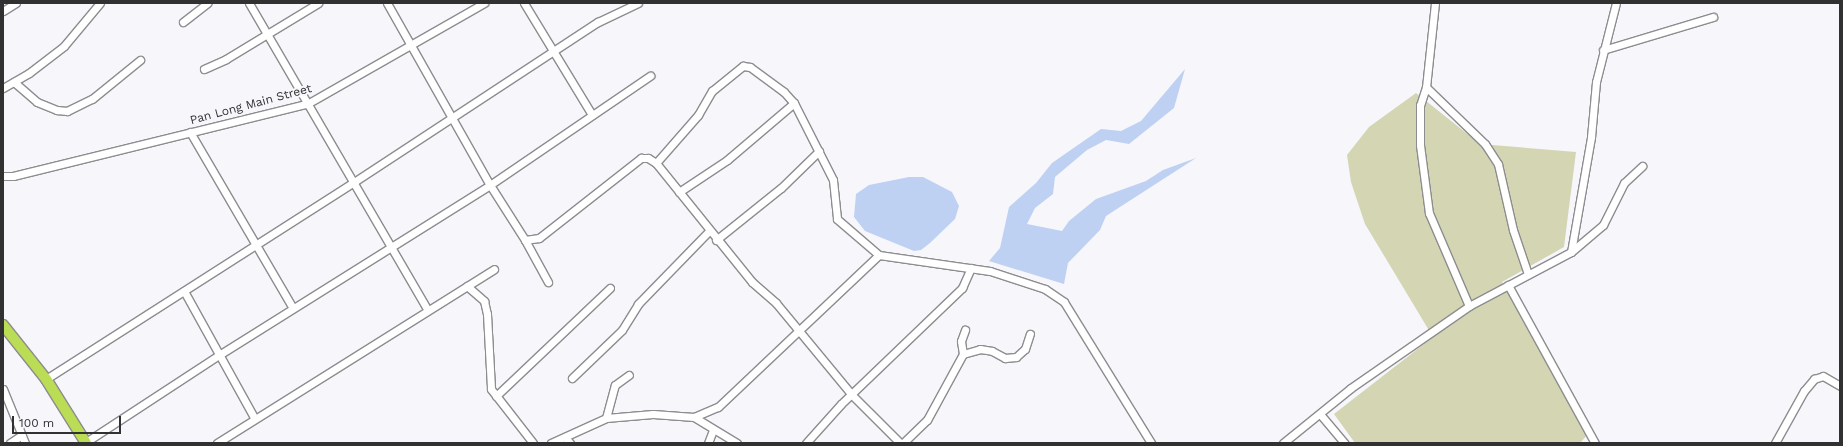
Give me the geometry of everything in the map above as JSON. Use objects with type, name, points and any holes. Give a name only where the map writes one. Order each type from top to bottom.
[{"type":"highway","points":[[3,325],[46,379],[86,443]]},
{"type":"street","points":[[3,11],[16,3]]},
{"type":"street","points":[[3,88],[14,82],[64,46],[100,3]]},
{"type":"street","points":[[183,22],[207,3]]},
{"type":"street","points":[[249,3],[428,310]]},
{"type":"street","points":[[204,69],[222,62],[318,3]]},
{"type":"street","points":[[387,3],[453,117],[490,185],[525,240],[548,282]]},
{"type":"street","name":"Pan Long Main Street","points":[[3,176],[13,176],[307,104],[412,46],[484,3]]},
{"type":"street","points":[[524,3],[592,115]]},
{"type":"street","points":[[46,379],[354,182],[598,22],[638,3]]},
{"type":"street","points":[[1435,3],[1426,87],[1420,105],[1420,145],[1429,213],[1469,306]]},
{"type":"street","points":[[1571,252],[1591,137],[1596,82],[1616,3]]},
{"type":"street","points":[[1603,50],[1713,17]]},
{"type":"street","points":[[14,82],[37,102],[57,110],[67,110],[92,100],[140,60]]},
{"type":"street","points":[[656,163],[698,115],[712,91],[743,66],[750,67],[784,92],[794,103],[833,180],[837,219],[879,255],[990,271],[1045,289],[1064,302],[1151,443]]},
{"type":"street","points":[[86,443],[219,355],[490,185],[650,76]]},
{"type":"street","points":[[1426,87],[1485,144],[1498,164],[1514,230],[1528,274]]},
{"type":"street","points":[[680,192],[727,160],[794,103]]},
{"type":"street","points":[[190,132],[255,246],[293,308]]},
{"type":"street","points":[[716,240],[781,188],[819,151]]},
{"type":"street","points":[[525,240],[539,238],[645,156],[656,163],[716,240],[799,330],[852,395],[900,443]]},
{"type":"street","points":[[1283,443],[1398,354],[1469,306],[1571,252],[1603,225],[1624,183],[1642,166]]},
{"type":"street","points":[[572,378],[622,330],[638,304],[709,231]]},
{"type":"street","points":[[551,443],[606,418],[653,414],[694,417],[718,408],[879,255]]},
{"type":"street","points":[[806,443],[852,395],[958,293],[971,268]]},
{"type":"street","points":[[217,443],[494,269]]},
{"type":"street","points":[[1508,285],[1595,443]]},
{"type":"street","points":[[467,286],[484,301],[487,314],[489,381],[496,396],[533,443]]},
{"type":"street","points":[[496,396],[610,288]]},
{"type":"street","points":[[184,291],[255,419]]},
{"type":"street","points":[[904,443],[927,420],[963,354],[962,341],[965,330]]},
{"type":"street","points":[[963,354],[980,349],[992,351],[1005,358],[1016,357],[1025,349],[1030,334]]},
{"type":"street","points":[[606,418],[615,385],[629,375]]},
{"type":"street","points":[[1775,443],[1804,391],[1814,379],[1823,376],[1840,386]]},
{"type":"street","points":[[3,389],[25,443]]},
{"type":"street","points":[[1320,414],[1344,443]]},
{"type":"street","points":[[694,417],[713,430],[737,443]]},
{"type":"street","points":[[708,443],[713,430]]},
{"type":"street","points":[[10,443],[22,435]]},
{"type":"street","points":[[565,437],[570,443]]},
{"type":"green space","points":[[1416,93],[1480,144],[1576,152],[1564,247],[1502,282],[1589,433],[1580,443],[1355,443],[1334,414],[1433,337],[1365,224],[1351,182],[1347,155],[1369,127]]},
{"type":"water","points":[[1185,69],[1174,108],[1129,144],[1106,140],[1087,150],[1055,177],[1053,194],[1035,208],[1027,224],[1062,231],[1069,221],[1096,199],[1146,181],[1163,170],[1196,158],[1106,216],[1100,230],[1068,263],[1064,284],[989,261],[1000,248],[1009,207],[1036,183],[1052,163],[1101,129],[1121,131],[1141,121]]},
{"type":"water","points":[[909,177],[923,177],[952,192],[959,206],[955,219],[930,243],[921,250],[914,251],[865,231],[854,217],[856,194],[869,185]]}]
